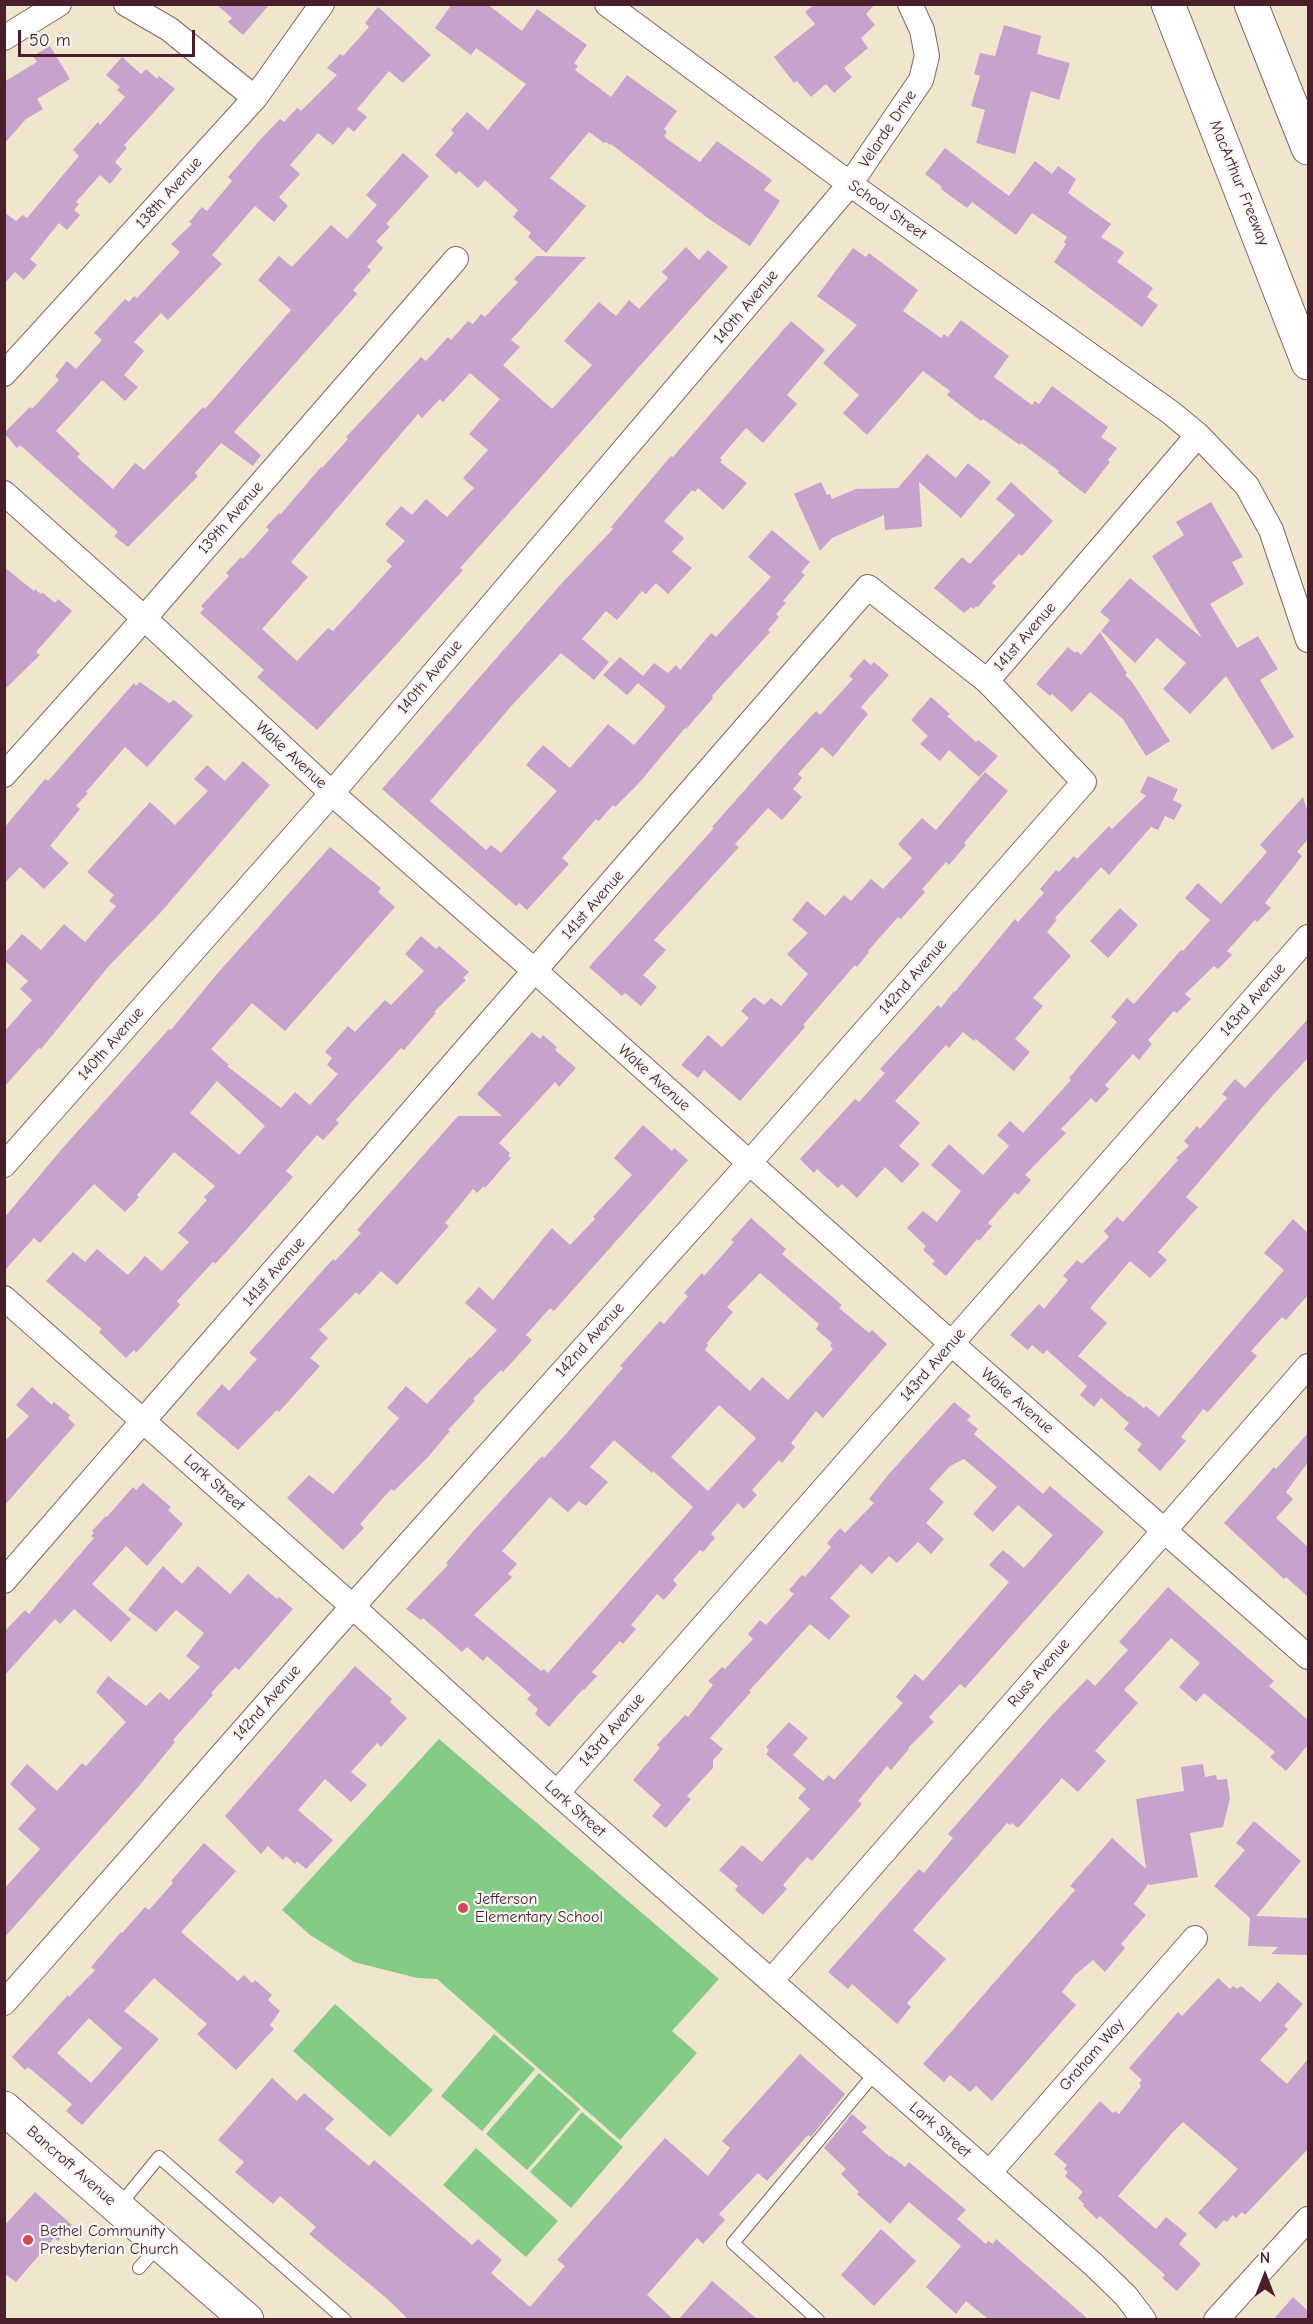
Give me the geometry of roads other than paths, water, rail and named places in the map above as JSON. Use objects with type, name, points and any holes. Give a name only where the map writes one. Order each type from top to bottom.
[{"type":"main road","name":"MacArthur Freeway","points":[[1168,4],[1308,363]]},
{"type":"main road","points":[[1251,4],[1308,148]]},
{"type":"main road","name":"Bancroft Avenue","points":[[4,2108],[118,2207],[149,2256],[247,2319]]},
{"type":"street","points":[[4,38],[59,4]]},
{"type":"street","points":[[126,4],[169,29],[255,98]]},
{"type":"street","name":"138th Avenue","points":[[4,374],[255,98],[322,4]]},
{"type":"street","name":"School Street","points":[[607,4],[850,184],[1170,411],[1198,435]]},
{"type":"street","name":"Velarde Drive","points":[[850,184],[921,80],[927,56],[922,30],[910,4]]},
{"type":"street","name":"140th Avenue","points":[[4,1165],[332,793],[850,184]]},
{"type":"street","name":"139th Avenue","points":[[4,775],[144,618],[456,259]]},
{"type":"street","points":[[1198,435],[1247,486],[1271,530],[1308,640]]},
{"type":"street","name":"141st Avenue","points":[[4,1581],[868,587],[987,681],[1198,435]]},
{"type":"street","name":"Wake Avenue","points":[[4,493],[144,618],[332,793],[1308,1657]]},
{"type":"street","name":"142nd Avenue","points":[[4,2004],[352,1606],[749,1163],[1084,782],[987,681]]},
{"type":"street","name":"143rd Avenue","points":[[557,1793],[1308,937]]},
{"type":"street","name":"Lark Street","points":[[4,1298],[352,1606],[557,1793],[1094,2265],[1126,2296],[1144,2319]]},
{"type":"street","name":"Russ Avenue","points":[[771,1981],[1308,1366]]},
{"type":"street","name":"Graham Way","points":[[989,2173],[1195,1938]]},
{"type":"street","points":[[1216,2319],[1308,2219]]},
{"type":"lane","points":[[818,2319],[733,2243],[875,2073]]},
{"type":"lane","points":[[118,2207],[159,2157],[345,2319]]},
{"type":"place","name":"Jefferson Elementary School","points":[[463,1908]]},
{"type":"place","name":"Bethel Community Presbyterian Church","points":[[28,2240]]}]
